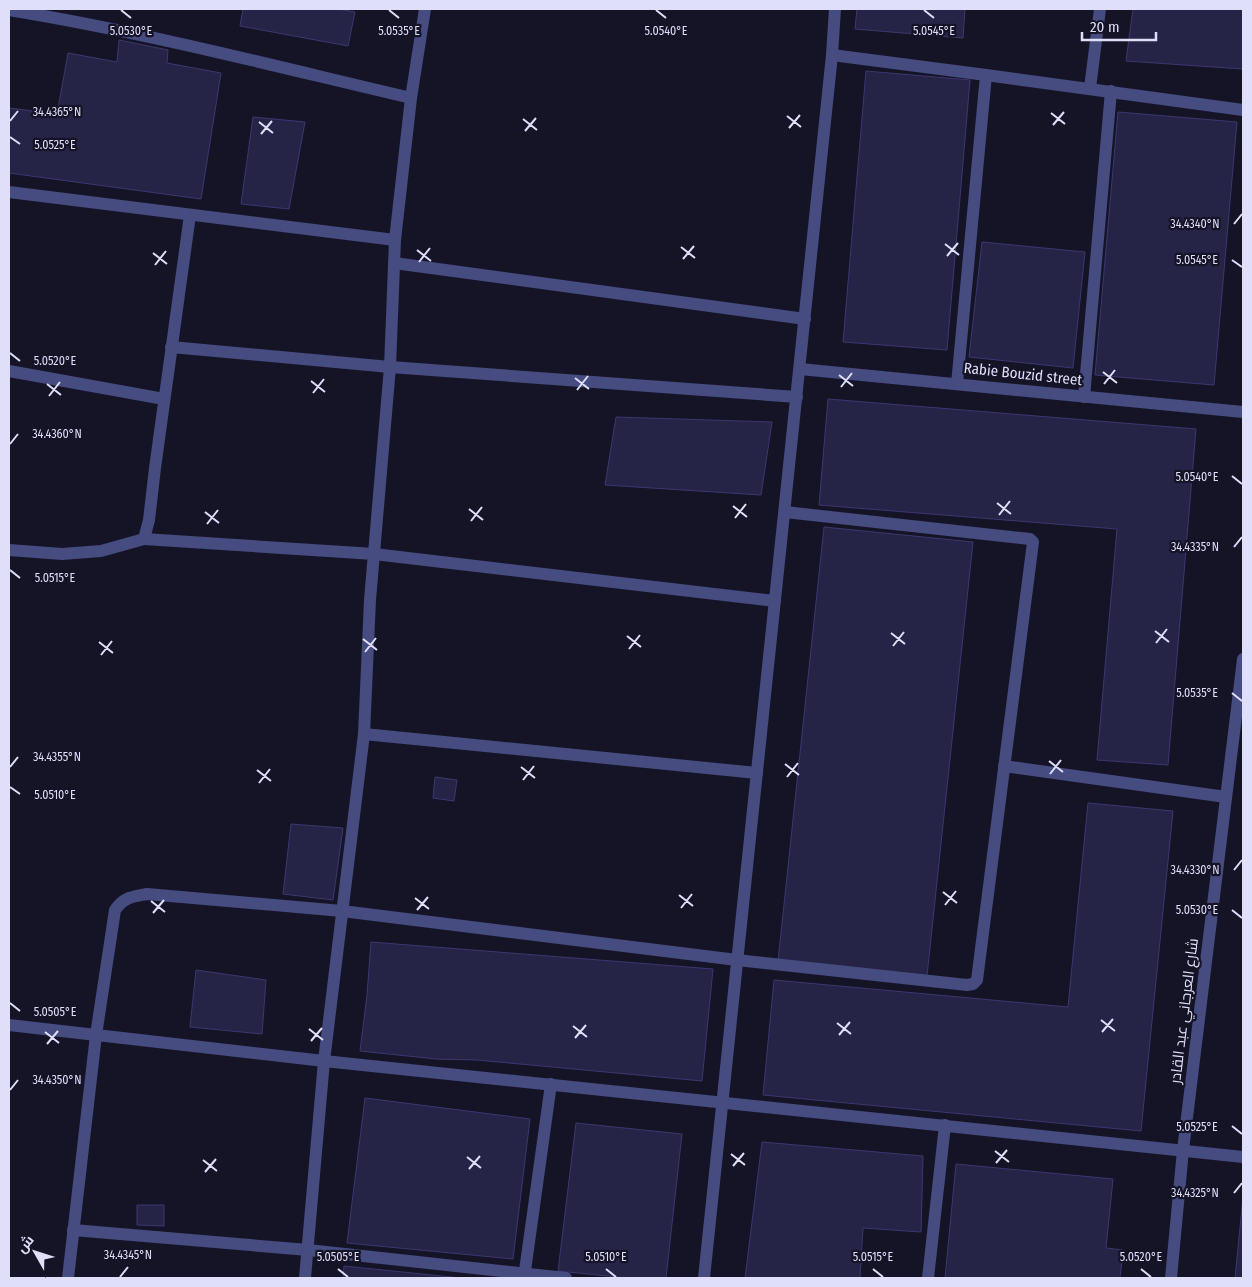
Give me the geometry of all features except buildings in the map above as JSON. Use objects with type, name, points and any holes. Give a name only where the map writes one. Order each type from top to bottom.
[{"type":"street","points":[[305,1278],[324,1061],[364,734],[370,600],[390,367],[395,240],[411,98],[425,9]]},
{"type":"street","points":[[704,1278],[805,320],[835,9]]},
{"type":"street","points":[[1090,88],[1100,9]]},
{"type":"street","points":[[9,10],[62,18],[179,43],[411,98]]},
{"type":"street","points":[[832,55],[1090,88],[1243,110]]},
{"type":"street","points":[[957,384],[986,75]]},
{"type":"street","points":[[1084,397],[1111,91]]},
{"type":"street","points":[[9,192],[395,240]]},
{"type":"street","points":[[144,539],[149,520],[190,215]]},
{"type":"street","points":[[394,263],[805,320]]},
{"type":"street","points":[[172,347],[390,367],[797,397]]},
{"type":"street","name":"Rabie Bouzid street","points":[[800,368],[1243,412]]},
{"type":"street","points":[[9,371],[164,399]]},
{"type":"street","points":[[68,1278],[96,1036],[114,910],[121,901],[132,897],[147,894],[342,911],[737,960],[967,985],[973,984],[977,980],[1033,542],[1032,540],[785,512]]},
{"type":"street","points":[[9,550],[62,554],[100,551],[144,539],[374,554],[775,601]]},
{"type":"street","name":"شارع العرجاني عبد القادر","points":[[1172,1278],[1183,1150],[1243,658]]},
{"type":"street","points":[[364,734],[757,773]]},
{"type":"street","points":[[1004,766],[1226,797]]},
{"type":"street","points":[[9,1025],[324,1061],[1243,1157]]},
{"type":"street","points":[[524,1276],[551,1084]]},
{"type":"street","points":[[928,1278],[945,1125]]},
{"type":"street","points":[[73,1230],[308,1250],[524,1276],[566,1278]]}]
